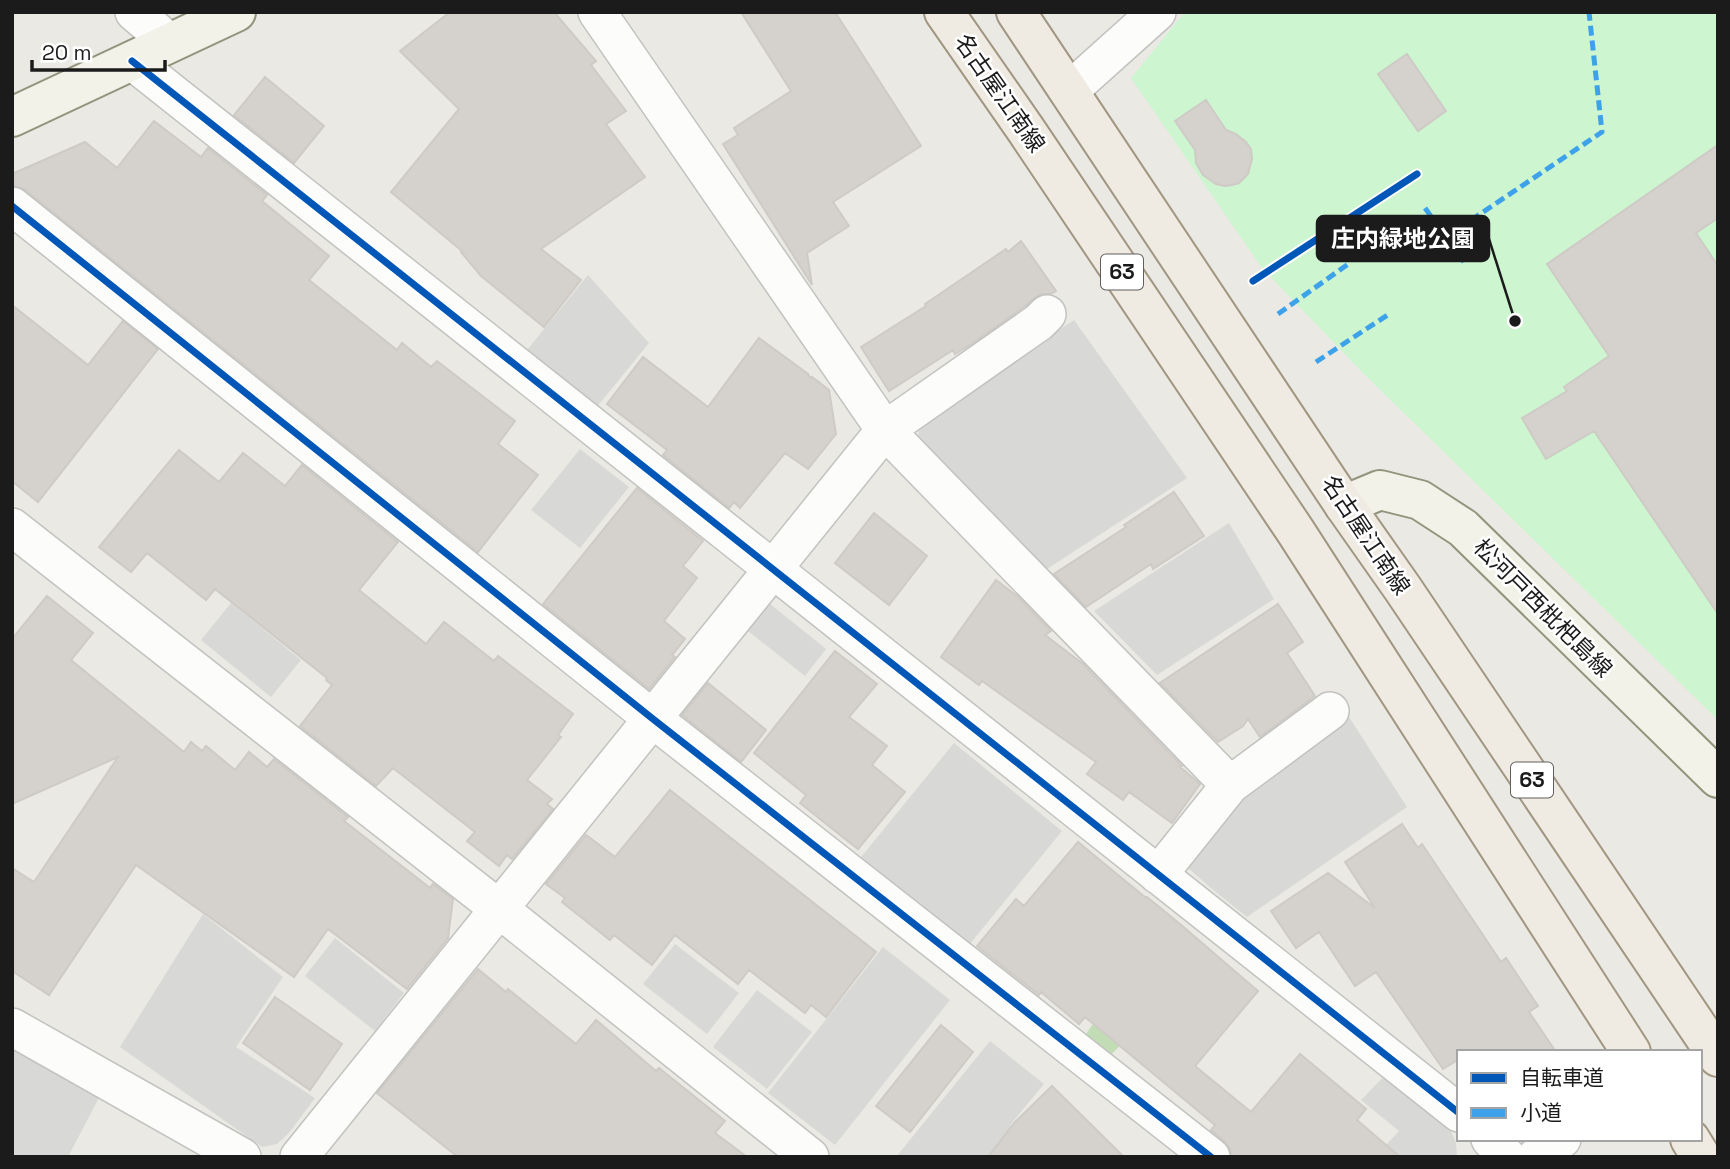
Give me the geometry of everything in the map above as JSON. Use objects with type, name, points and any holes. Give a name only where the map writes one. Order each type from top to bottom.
[{"type":"main road","points":[[12,117],[236,12]]},
{"type":"main road","name":"名古屋江南線","points":[[944,12],[1042,153],[1296,533],[1630,1050]]},
{"type":"main road","name":"名古屋江南線","points":[[1016,12],[1403,589],[1706,1050]]},
{"type":"main road","name":"松河戸西枇杷島線","points":[[1345,505],[1380,490],[1420,500],[1463,528],[1718,778]]},
{"type":"main road","points":[[1690,1141],[1701,1157]]},
{"type":"street","points":[[134,12],[170,43]]},
{"type":"street","points":[[597,12],[885,430],[1230,785]]},
{"type":"street","points":[[1069,91],[1157,12]]},
{"type":"street","points":[[131,61],[1457,1111]]},
{"type":"street","points":[[12,206],[653,719],[1211,1157]]},
{"type":"street","points":[[299,1157],[885,430],[1047,314]]},
{"type":"street","points":[[15,533],[498,908],[810,1157]]},
{"type":"street","points":[[1158,875],[1230,785],[1330,711]]},
{"type":"street","points":[[12,1027],[242,1157]]},
{"type":"street","points":[[1492,1141],[1507,1157]]},
{"type":"street","points":[[1536,1157],[1559,1141]]},
{"type":"green space","points":[[1185,12],[1718,12],[1718,720],[1363,373],[1262,268],[1131,78]]},
{"type":"green space","points":[[1105,1006],[1136,1029],[1106,1060],[1082,1040]]},
{"type":"shaded area","points":[[588,275],[649,343],[596,408],[527,350]]},
{"type":"shaded area","points":[[1074,320],[1187,478],[1044,571],[918,445],[919,424]]},
{"type":"shaded area","points":[[580,449],[629,487],[580,548],[531,510]]},
{"type":"shaded area","points":[[1229,523],[1274,599],[1157,675],[1094,611]]},
{"type":"shaded area","points":[[231,603],[301,660],[271,697],[201,640]]},
{"type":"shaded area","points":[[769,603],[826,649],[805,676],[748,631]]},
{"type":"shaded area","points":[[1338,700],[1407,807],[1247,917],[1173,855]]},
{"type":"shaded area","points":[[954,743],[1062,831],[965,950],[857,862]]},
{"type":"shaded area","points":[[203,914],[283,977],[236,1047],[315,1098],[289,1133],[277,1144],[262,1147],[120,1047]]},
{"type":"shaded area","points":[[335,938],[404,993],[375,1031],[305,976]]},
{"type":"shaded area","points":[[675,944],[739,993],[707,1034],[643,984]]},
{"type":"shaded area","points":[[883,947],[950,1000],[835,1145],[768,1093]]},
{"type":"shaded area","points":[[757,990],[812,1032],[767,1089],[713,1047]]},
{"type":"shaded area","points":[[12,1041],[101,1094],[68,1157],[12,1157]]},
{"type":"shaded area","points":[[990,1041],[1044,1084],[1010,1125],[1049,1157],[896,1157]]},
{"type":"shaded area","points":[[1387,1073],[1448,1124],[1456,1143],[1457,1157],[1375,1157],[1399,1131],[1361,1100]]},
{"type":"building","points":[[450,12],[554,12],[596,61],[591,65],[626,111],[606,124],[645,177],[541,249],[581,280],[544,327],[481,276],[462,251],[391,192],[459,109],[400,51]]},
{"type":"building","points":[[741,12],[835,12],[921,146],[833,202],[849,226],[807,253],[812,285],[723,144],[738,135],[734,128],[791,91]]},
{"type":"building","points":[[1407,54],[1446,111],[1418,131],[1378,74]]},
{"type":"building","points":[[265,77],[324,126],[294,163],[234,115]]},
{"type":"building","points":[[1206,100],[1226,130],[1236,134],[1251,149],[1252,159],[1248,174],[1239,183],[1225,186],[1216,184],[1203,175],[1196,163],[1195,150],[1175,121]]},
{"type":"building","points":[[154,121],[201,157],[208,148],[267,195],[262,201],[329,256],[309,280],[397,350],[402,343],[431,367],[437,361],[515,421],[498,444],[538,475],[478,552],[25,190],[12,185],[12,174],[85,142],[117,168]]},
{"type":"building","points":[[1718,145],[1718,218],[1696,233],[1718,266],[1718,614],[1594,431],[1546,459],[1522,418],[1567,391],[1564,387],[1609,356],[1547,264]]},
{"type":"building","points":[[1021,241],[1056,291],[1041,294],[973,343],[955,354],[953,350],[889,391],[861,347]]},
{"type":"building","points":[[12,305],[88,365],[123,321],[158,349],[38,502],[12,481]]},
{"type":"building","points":[[759,338],[829,390],[836,434],[808,469],[785,453],[740,508],[734,502],[729,508],[663,455],[667,450],[607,404],[643,357],[708,407]]},
{"type":"building","points":[[179,450],[219,482],[243,453],[285,486],[302,465],[398,542],[359,590],[426,644],[444,622],[494,661],[498,656],[573,714],[558,735],[561,737],[527,780],[552,799],[547,804],[553,809],[512,859],[507,855],[499,866],[467,841],[475,832],[393,768],[376,786],[300,726],[332,685],[327,678],[215,589],[206,600],[147,553],[131,572],[99,547]]},
{"type":"building","points":[[637,488],[703,541],[683,566],[697,578],[664,621],[685,639],[672,655],[675,657],[649,689],[543,604]]},
{"type":"building","points":[[1174,492],[1204,536],[1153,569],[1151,564],[1086,607],[1054,574],[1126,527],[1124,525]]},
{"type":"building","points":[[874,513],[927,556],[889,605],[835,563]]},
{"type":"building","points":[[996,580],[1017,596],[1051,631],[1045,635],[1083,664],[1182,766],[1180,767],[1200,784],[1172,823],[1129,792],[1123,800],[1087,774],[1096,762],[982,681],[979,685],[941,657]]},
{"type":"building","points":[[47,596],[93,633],[71,660],[184,752],[191,742],[202,751],[206,746],[235,770],[249,752],[267,767],[274,759],[348,817],[344,821],[430,888],[433,884],[453,899],[448,938],[407,989],[328,929],[294,977],[136,865],[49,995],[12,971],[12,868],[34,882],[118,757],[12,804],[12,639]]},
{"type":"building","points":[[1278,604],[1303,642],[1287,653],[1315,696],[1260,737],[1248,719],[1243,726],[1218,742],[1160,683]]},
{"type":"building","points":[[835,651],[877,684],[849,717],[887,746],[872,765],[905,792],[858,849],[800,803],[806,795],[754,753]]},
{"type":"building","points":[[708,683],[766,730],[741,762],[682,715]]},
{"type":"building","points":[[670,790],[876,952],[826,1017],[811,1005],[805,1013],[749,970],[738,984],[675,935],[652,965],[614,935],[610,940],[562,902],[565,898],[546,884],[586,835],[615,857]]},
{"type":"building","points":[[1402,824],[1418,848],[1422,844],[1501,962],[1506,958],[1538,1006],[1529,1012],[1555,1050],[1457,1050],[1457,1060],[1443,1069],[1376,972],[1355,986],[1319,932],[1296,948],[1271,911],[1328,873],[1375,908],[1345,862]]},
{"type":"building","points":[[1078,842],[1258,991],[1195,1066],[1251,1112],[1300,1054],[1366,1109],[1357,1120],[1400,1157],[1231,1157],[1230,1149],[1211,1130],[1215,1125],[1085,1017],[1079,1024],[1041,992],[1039,995],[977,946],[1016,899],[1024,906]]},
{"type":"building","points":[[478,969],[506,992],[508,989],[576,1044],[596,1020],[656,1071],[659,1068],[725,1121],[715,1133],[747,1157],[458,1157],[377,1093]]},
{"type":"building","points":[[275,997],[342,1044],[310,1090],[243,1043]]},
{"type":"building","points":[[941,1025],[973,1052],[910,1132],[876,1106]]},
{"type":"building","points":[[1052,1086],[1124,1157],[988,1157],[1015,1122]]},
{"type":"marked path","points":[[1446,237],[1602,132],[1589,12]]},
{"type":"marked path","points":[[1425,208],[1464,262]]},
{"type":"marked path","points":[[1278,314],[1351,262]]},
{"type":"marked path","points":[[1316,362],[1389,314]]},
{"type":"cycle path","points":[[132,61],[1457,1111]]},
{"type":"cycle path","points":[[1253,281],[1417,174]]},
{"type":"cycle path","points":[[12,206],[653,719],[1211,1157]]},
{"type":"place","name":"庄内緑地公園","points":[[1515,321]]}]
